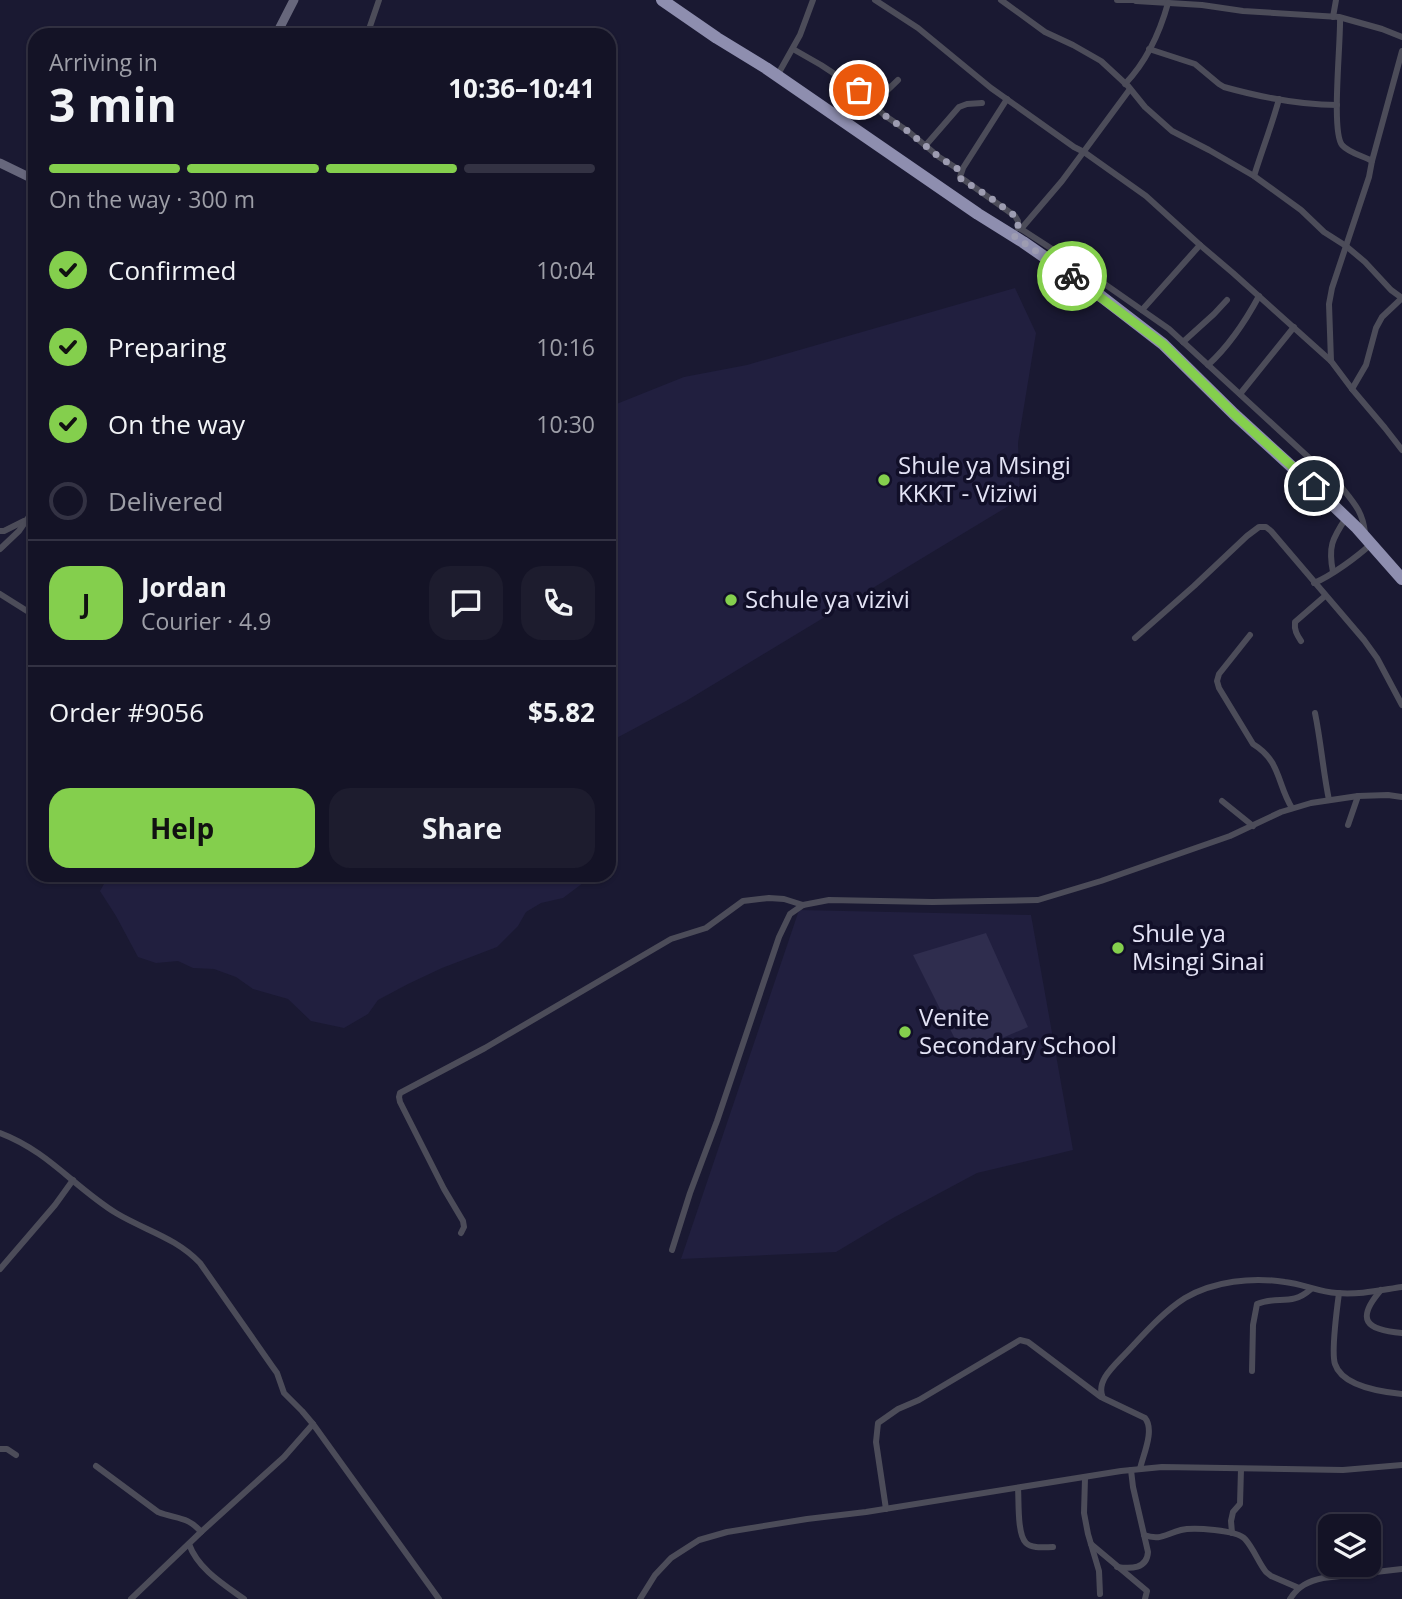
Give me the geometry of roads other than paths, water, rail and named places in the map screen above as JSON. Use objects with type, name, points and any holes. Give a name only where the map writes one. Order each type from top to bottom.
[{"type":"highway","points":[[663,0],[717,38],[1018,231],[1163,344],[1234,414],[1314,486],[1402,579]]},
{"type":"street","points":[[280,28],[294,0]]},
{"type":"street","points":[[369,28],[379,0]]},
{"type":"street","points":[[777,76],[800,35],[813,0]]},
{"type":"street","points":[[875,0],[918,28],[1007,99],[1146,196],[1331,361],[1402,450]]},
{"type":"street","points":[[1001,0],[1045,32],[1101,61],[1172,131],[1254,177],[1301,210],[1324,232],[1346,246],[1402,298],[1382,317],[1376,328],[1366,365],[1352,389]]},
{"type":"street","points":[[1117,0],[1337,17],[1402,37]]},
{"type":"street","points":[[1336,0],[1338,130],[1343,146],[1371,161]]},
{"type":"street","points":[[1018,231],[1062,181],[1128,87],[1156,38],[1167,3]]},
{"type":"street","points":[[793,49],[859,90],[884,115],[961,171]]},
{"type":"street","points":[[1149,49],[1195,64],[1224,87],[1279,99],[1337,105]]},
{"type":"street","points":[[1331,361],[1329,304],[1332,288],[1369,177],[1371,161],[1402,51]]},
{"type":"street","points":[[873,104],[898,80]]},
{"type":"street","points":[[1007,99],[960,174],[961,179],[1015,216],[1018,220],[1018,231]]},
{"type":"street","points":[[1254,177],[1279,99]]},
{"type":"street","points":[[926,145],[959,107],[982,103]]},
{"type":"street","points":[[0,163],[28,177]]},
{"type":"street","points":[[1018,231],[1086,271],[1169,329],[1343,489],[1364,519],[1368,541],[1361,554],[1314,583]]},
{"type":"street","points":[[1142,310],[1200,246]]},
{"type":"street","points":[[1208,366],[1240,330],[1259,296]]},
{"type":"street","points":[[1183,342],[1227,300]]},
{"type":"street","points":[[1240,394],[1294,327]]},
{"type":"street","points":[[0,549],[28,518]]},
{"type":"street","points":[[1333,572],[1330,552],[1332,541],[1346,518]]},
{"type":"street","points":[[0,531],[26,521]]},
{"type":"street","points":[[1135,638],[1226,554],[1259,527],[1266,527],[1364,640],[1377,658],[1402,705]]},
{"type":"street","points":[[0,594],[28,612]]},
{"type":"street","points":[[1301,641],[1295,622],[1325,596]]},
{"type":"street","points":[[1250,635],[1219,674],[1217,681],[1253,744],[1271,759],[1292,808]]},
{"type":"street","points":[[1315,713],[1329,800]]},
{"type":"street","points":[[1348,825],[1358,796]]},
{"type":"street","points":[[672,1250],[779,937],[790,914],[803,905],[829,900],[1038,900],[1230,836],[1281,811],[1358,796],[1402,797]]},
{"type":"street","points":[[1222,801],[1253,826]]},
{"type":"street","points":[[461,1233],[463,1221],[400,1102],[400,1093],[485,1048],[671,939],[706,928],[743,901],[777,898],[803,905]]},
{"type":"street","points":[[0,1133],[37,1151],[116,1212],[175,1242],[200,1263],[277,1373],[284,1393],[313,1424],[439,1599]]},
{"type":"street","points":[[0,1269],[73,1180]]},
{"type":"street","points":[[1103,1398],[1101,1386],[1119,1360],[1149,1328],[1186,1298],[1198,1292],[1243,1279],[1288,1282],[1339,1293],[1402,1287]]},
{"type":"street","points":[[1252,1371],[1253,1325],[1257,1304],[1263,1301],[1294,1300],[1311,1289]]},
{"type":"street","points":[[1381,1290],[1371,1301],[1366,1317],[1369,1323],[1378,1328],[1402,1333]]},
{"type":"street","points":[[1339,1293],[1333,1354],[1336,1368],[1364,1387],[1402,1394]]},
{"type":"street","points":[[886,1509],[876,1442],[878,1423],[1020,1340],[1028,1342],[1103,1398],[1149,1422],[1140,1469]]},
{"type":"street","points":[[131,1599],[284,1457],[313,1424]]},
{"type":"street","points":[[0,1449],[7,1449],[16,1455]]},
{"type":"street","points":[[640,1599],[655,1574],[671,1558],[699,1540],[727,1532],[1162,1466],[1343,1470],[1402,1465]]},
{"type":"street","points":[[96,1466],[158,1511],[167,1516],[191,1521],[201,1532]]},
{"type":"street","points":[[1231,1533],[1233,1512],[1240,1503],[1241,1469]]},
{"type":"street","points":[[1117,1567],[1140,1566],[1146,1563],[1148,1552],[1131,1470]]},
{"type":"street","points":[[1085,1478],[1084,1513],[1099,1571],[1100,1594]]},
{"type":"street","points":[[1018,1488],[1024,1541],[1034,1547],[1053,1547]]},
{"type":"street","points":[[1144,1535],[1157,1538],[1194,1529],[1243,1537],[1266,1572],[1299,1588]]},
{"type":"street","points":[[1090,1543],[1148,1596]]},
{"type":"street","points":[[188,1544],[192,1555],[201,1566],[244,1599]]},
{"type":"street","points":[[1290,1599],[1299,1588],[1322,1578],[1402,1569]]},
{"type":"place","name":"Shule ya Msingi KKKT - Viziwi","points":[[884,480]]},
{"type":"place","name":"Schule ya vizivi","points":[[731,600]]},
{"type":"place","name":"Shule ya Msingi Sinai","points":[[1118,948]]},
{"type":"place","name":"Venite Secondary School","points":[[905,1032]]}]
